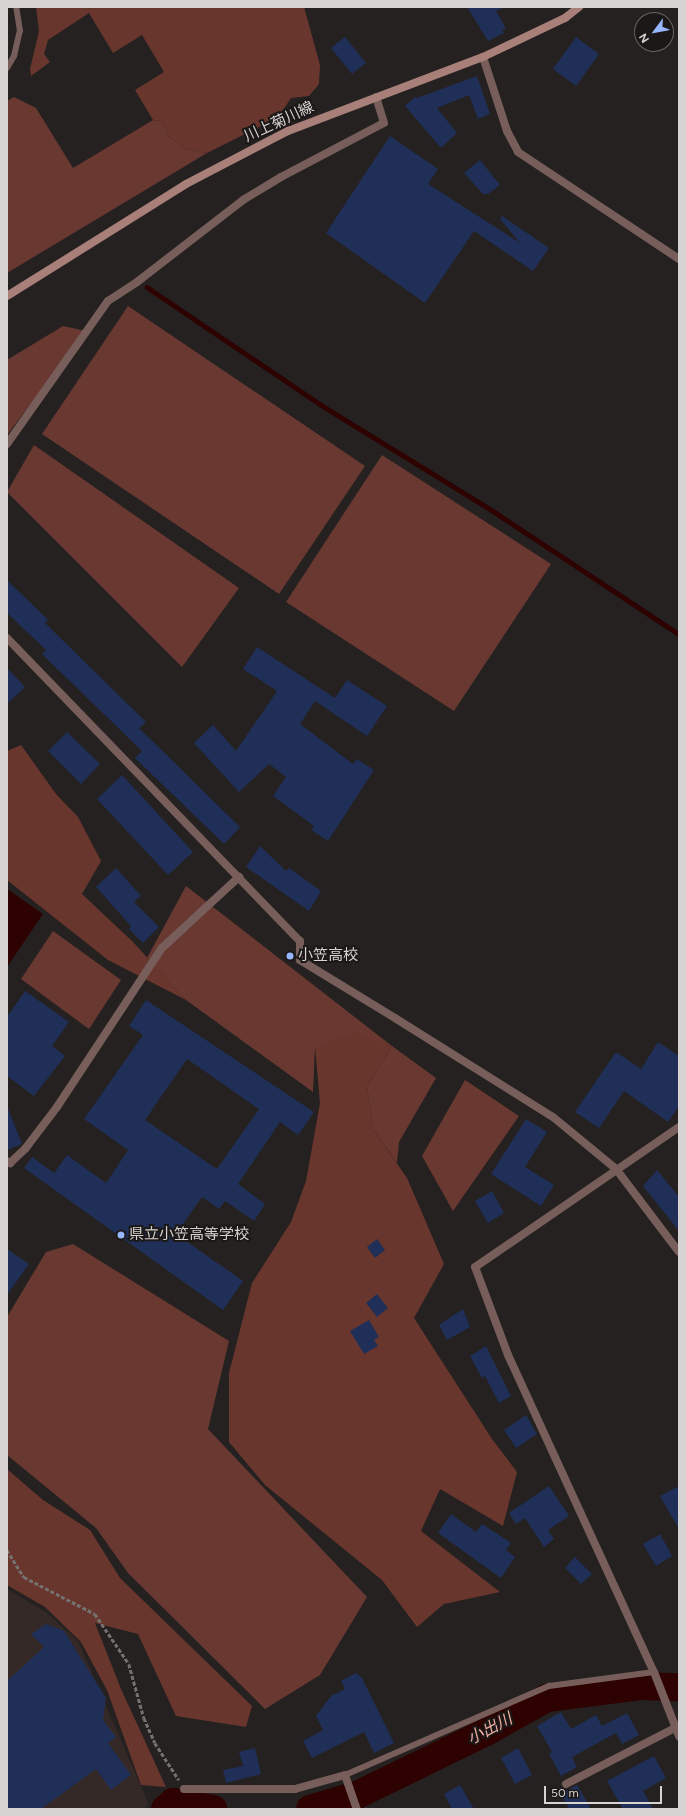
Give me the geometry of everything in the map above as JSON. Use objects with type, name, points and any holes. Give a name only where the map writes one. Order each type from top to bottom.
[{"type":"main road","name":"川上菊川線","points":[[7,296],[186,184],[288,131],[482,57],[565,18],[579,7]]},
{"type":"street","points":[[482,57],[506,131],[518,152],[679,259]]},
{"type":"street","points":[[7,444],[108,301],[137,282],[243,200],[281,176],[384,123],[376,97]]},
{"type":"street","points":[[7,638],[300,940],[300,960],[553,1117],[616,1169],[679,1252]]},
{"type":"street","points":[[7,1161],[10,1163],[25,1149],[57,1107],[162,948],[239,877]]},
{"type":"street","points":[[679,1127],[616,1169],[589,1191],[475,1267],[508,1355],[654,1672],[679,1736]]},
{"type":"street","points":[[566,1784],[675,1728]]},
{"type":"street","points":[[184,1789],[295,1789],[345,1775],[357,1808]]},
{"type":"lane","points":[[7,68],[14,56],[20,31],[16,7]]},
{"type":"lane","points":[[345,1775],[549,1686],[654,1672]]},
{"type":"path","points":[[7,1550],[24,1578],[95,1614],[129,1664],[144,1718],[155,1743],[184,1789]]},
{"type":"shaded area","points":[[36,7],[304,7],[320,65],[319,84],[309,96],[291,98],[279,116],[271,121],[207,153],[187,149],[169,137],[162,121],[153,120],[135,90],[164,72],[142,35],[113,53],[89,13],[48,40],[44,54],[50,62],[31,76],[30,69],[39,31]]},
{"type":"shaded area","points":[[14,97],[36,108],[73,168],[153,120],[162,121],[169,137],[187,149],[207,153],[7,273],[7,101]]},
{"type":"shaded area","points":[[128,306],[365,466],[279,594],[42,434]]},
{"type":"shaded area","points":[[63,326],[86,331],[7,435],[7,360]]},
{"type":"shaded area","points":[[34,445],[239,588],[182,667],[7,492]]},
{"type":"shaded area","points":[[382,455],[551,564],[454,711],[286,602]]},
{"type":"shaded area","points":[[21,745],[56,794],[78,817],[101,861],[82,894],[133,942],[186,1000],[108,960],[7,880],[7,751]]},
{"type":"shaded area","points":[[186,886],[392,1046],[315,1047],[313,1092],[186,1000],[147,958]]},
{"type":"shaded area","points":[[7,889],[43,914],[7,967]]},
{"type":"shaded area","points":[[53,931],[121,980],[89,1029],[21,979]]},
{"type":"shaded area","points":[[357,1031],[392,1046],[367,1086],[373,1129],[407,1178],[444,1264],[414,1318],[492,1439],[517,1472],[503,1526],[440,1489],[421,1531],[500,1592],[444,1604],[417,1627],[382,1580],[265,1485],[229,1442],[229,1373],[252,1283],[291,1222],[306,1181],[320,1103],[315,1047]]},
{"type":"shaded area","points":[[392,1046],[436,1078],[399,1142],[397,1163],[373,1129],[367,1086]]},
{"type":"shaded area","points":[[465,1080],[519,1116],[453,1211],[422,1156]]},
{"type":"shaded area","points":[[73,1244],[229,1341],[208,1429],[367,1597],[320,1675],[265,1709],[128,1573],[96,1528],[7,1455],[7,1317],[46,1252]]},
{"type":"shaded area","points":[[7,1469],[43,1500],[90,1530],[120,1578],[252,1706],[246,1727],[176,1716],[138,1634],[95,1623],[121,1689],[166,1787],[141,1785],[107,1690],[81,1642],[45,1607],[7,1585]]},
{"type":"shaded area","points":[[7,1589],[47,1613],[78,1641],[149,1805],[144,1809],[7,1809]]},
{"type":"building","points":[[467,7],[505,7],[496,11],[506,28],[502,30],[504,33],[488,41]]},
{"type":"building","points":[[345,37],[366,63],[352,74],[331,48]]},
{"type":"building","points":[[576,37],[599,54],[576,86],[553,69]]},
{"type":"building","points":[[477,76],[490,114],[478,119],[469,95],[437,108],[457,133],[441,148],[405,106],[415,97],[417,98]]},
{"type":"building","points":[[390,136],[438,169],[428,184],[520,243],[500,219],[502,216],[549,248],[533,271],[474,231],[425,303],[326,233]]},
{"type":"building","points":[[480,160],[500,185],[488,194],[483,194],[464,173]]},
{"type":"building","points":[[7,580],[48,620],[45,623],[146,722],[139,728],[240,827],[224,844],[135,758],[142,751],[42,654],[46,650],[7,613]]},
{"type":"building","points":[[257,647],[335,698],[347,680],[387,706],[367,736],[315,701],[300,724],[353,764],[357,759],[374,770],[328,841],[311,830],[314,826],[273,796],[286,777],[269,764],[239,792],[194,743],[213,725],[236,751],[277,691],[243,669]]},
{"type":"building","points":[[7,668],[25,687],[7,704]]},
{"type":"building","points":[[67,732],[100,764],[81,784],[48,751]]},
{"type":"building","points":[[122,775],[193,852],[168,875],[97,799]]},
{"type":"building","points":[[260,846],[286,871],[289,868],[321,891],[309,911],[246,867]]},
{"type":"building","points":[[116,868],[141,896],[134,902],[159,927],[143,943],[129,929],[131,926],[96,887]]},
{"type":"building","points":[[25,991],[69,1022],[52,1046],[65,1056],[34,1096],[7,1076],[7,1017]]},
{"type":"building","points":[[146,1000],[314,1112],[298,1135],[280,1122],[238,1184],[265,1204],[254,1221],[225,1201],[219,1209],[202,1197],[176,1234],[243,1281],[223,1310],[24,1168],[32,1157],[54,1173],[67,1155],[106,1183],[128,1150],[84,1119],[143,1035],[129,1026]],"holes":[[[187,1059],[259,1109],[217,1169],[145,1120]]]},
{"type":"building","points":[[658,1042],[679,1056],[679,1106],[668,1122],[624,1091],[599,1128],[575,1112],[616,1052],[641,1069]]},
{"type":"building","points":[[7,1106],[22,1144],[7,1150]]},
{"type":"building","points":[[526,1119],[547,1132],[525,1167],[554,1185],[541,1206],[491,1174]]},
{"type":"building","points":[[657,1170],[679,1197],[679,1231],[643,1186]]},
{"type":"building","points":[[492,1191],[504,1213],[488,1223],[475,1201]]},
{"type":"building","points":[[377,1239],[385,1250],[375,1258],[367,1247]]},
{"type":"building","points":[[7,1249],[29,1264],[7,1295]]},
{"type":"building","points":[[377,1294],[388,1308],[377,1317],[366,1303]]},
{"type":"building","points":[[463,1309],[470,1327],[447,1340],[439,1325]]},
{"type":"building","points":[[369,1320],[379,1337],[374,1340],[378,1346],[364,1354],[350,1331]]},
{"type":"building","points":[[486,1346],[511,1396],[499,1403],[485,1376],[482,1378],[470,1356]]},
{"type":"building","points":[[526,1415],[537,1434],[516,1448],[504,1430]]},
{"type":"building","points":[[549,1486],[569,1516],[548,1530],[554,1539],[544,1547],[525,1518],[516,1524],[509,1513]]},
{"type":"building","points":[[679,1486],[679,1529],[660,1496]]},
{"type":"building","points":[[451,1514],[476,1532],[482,1524],[511,1543],[506,1550],[515,1557],[501,1578],[438,1533]]},
{"type":"building","points":[[660,1534],[672,1556],[656,1566],[643,1544]]},
{"type":"building","points":[[575,1557],[592,1574],[581,1584],[565,1568]]},
{"type":"building","points":[[46,1624],[64,1631],[106,1698],[103,1720],[116,1737],[108,1743],[131,1775],[111,1790],[96,1769],[41,1809],[7,1809],[7,1681],[44,1647],[31,1634]]},
{"type":"building","points":[[356,1673],[362,1678],[394,1743],[374,1753],[364,1732],[312,1758],[303,1741],[323,1730],[316,1716],[331,1696],[345,1689],[341,1681]]},
{"type":"building","points":[[561,1712],[571,1729],[596,1715],[602,1726],[627,1713],[639,1735],[622,1744],[616,1733],[572,1757],[577,1767],[561,1776],[549,1754],[552,1752],[537,1726]]},
{"type":"building","points":[[255,1748],[261,1774],[226,1783],[223,1770],[243,1766],[239,1752]]},
{"type":"building","points":[[518,1748],[532,1775],[515,1784],[501,1758]]},
{"type":"building","points":[[654,1756],[666,1778],[643,1791],[653,1809],[623,1809],[607,1781]]},
{"type":"building","points":[[460,1785],[474,1809],[452,1809],[444,1794]]},
{"type":"building","points":[[577,1785],[591,1809],[569,1809],[561,1794]]},
{"type":"waterway","points":[[147,287],[321,405],[493,511],[679,634]]},
{"type":"waterway","name":"小出川","points":[[310,1809],[357,1795],[488,1731],[547,1698],[642,1686],[679,1687]]},
{"type":"waterway","name":"小出川","points":[[165,1809],[173,1802],[213,1809]]},
{"type":"place","name":"小笠高校","points":[[290,956]]},
{"type":"place","name":"県立小笠高等学校","points":[[121,1235]]}]
